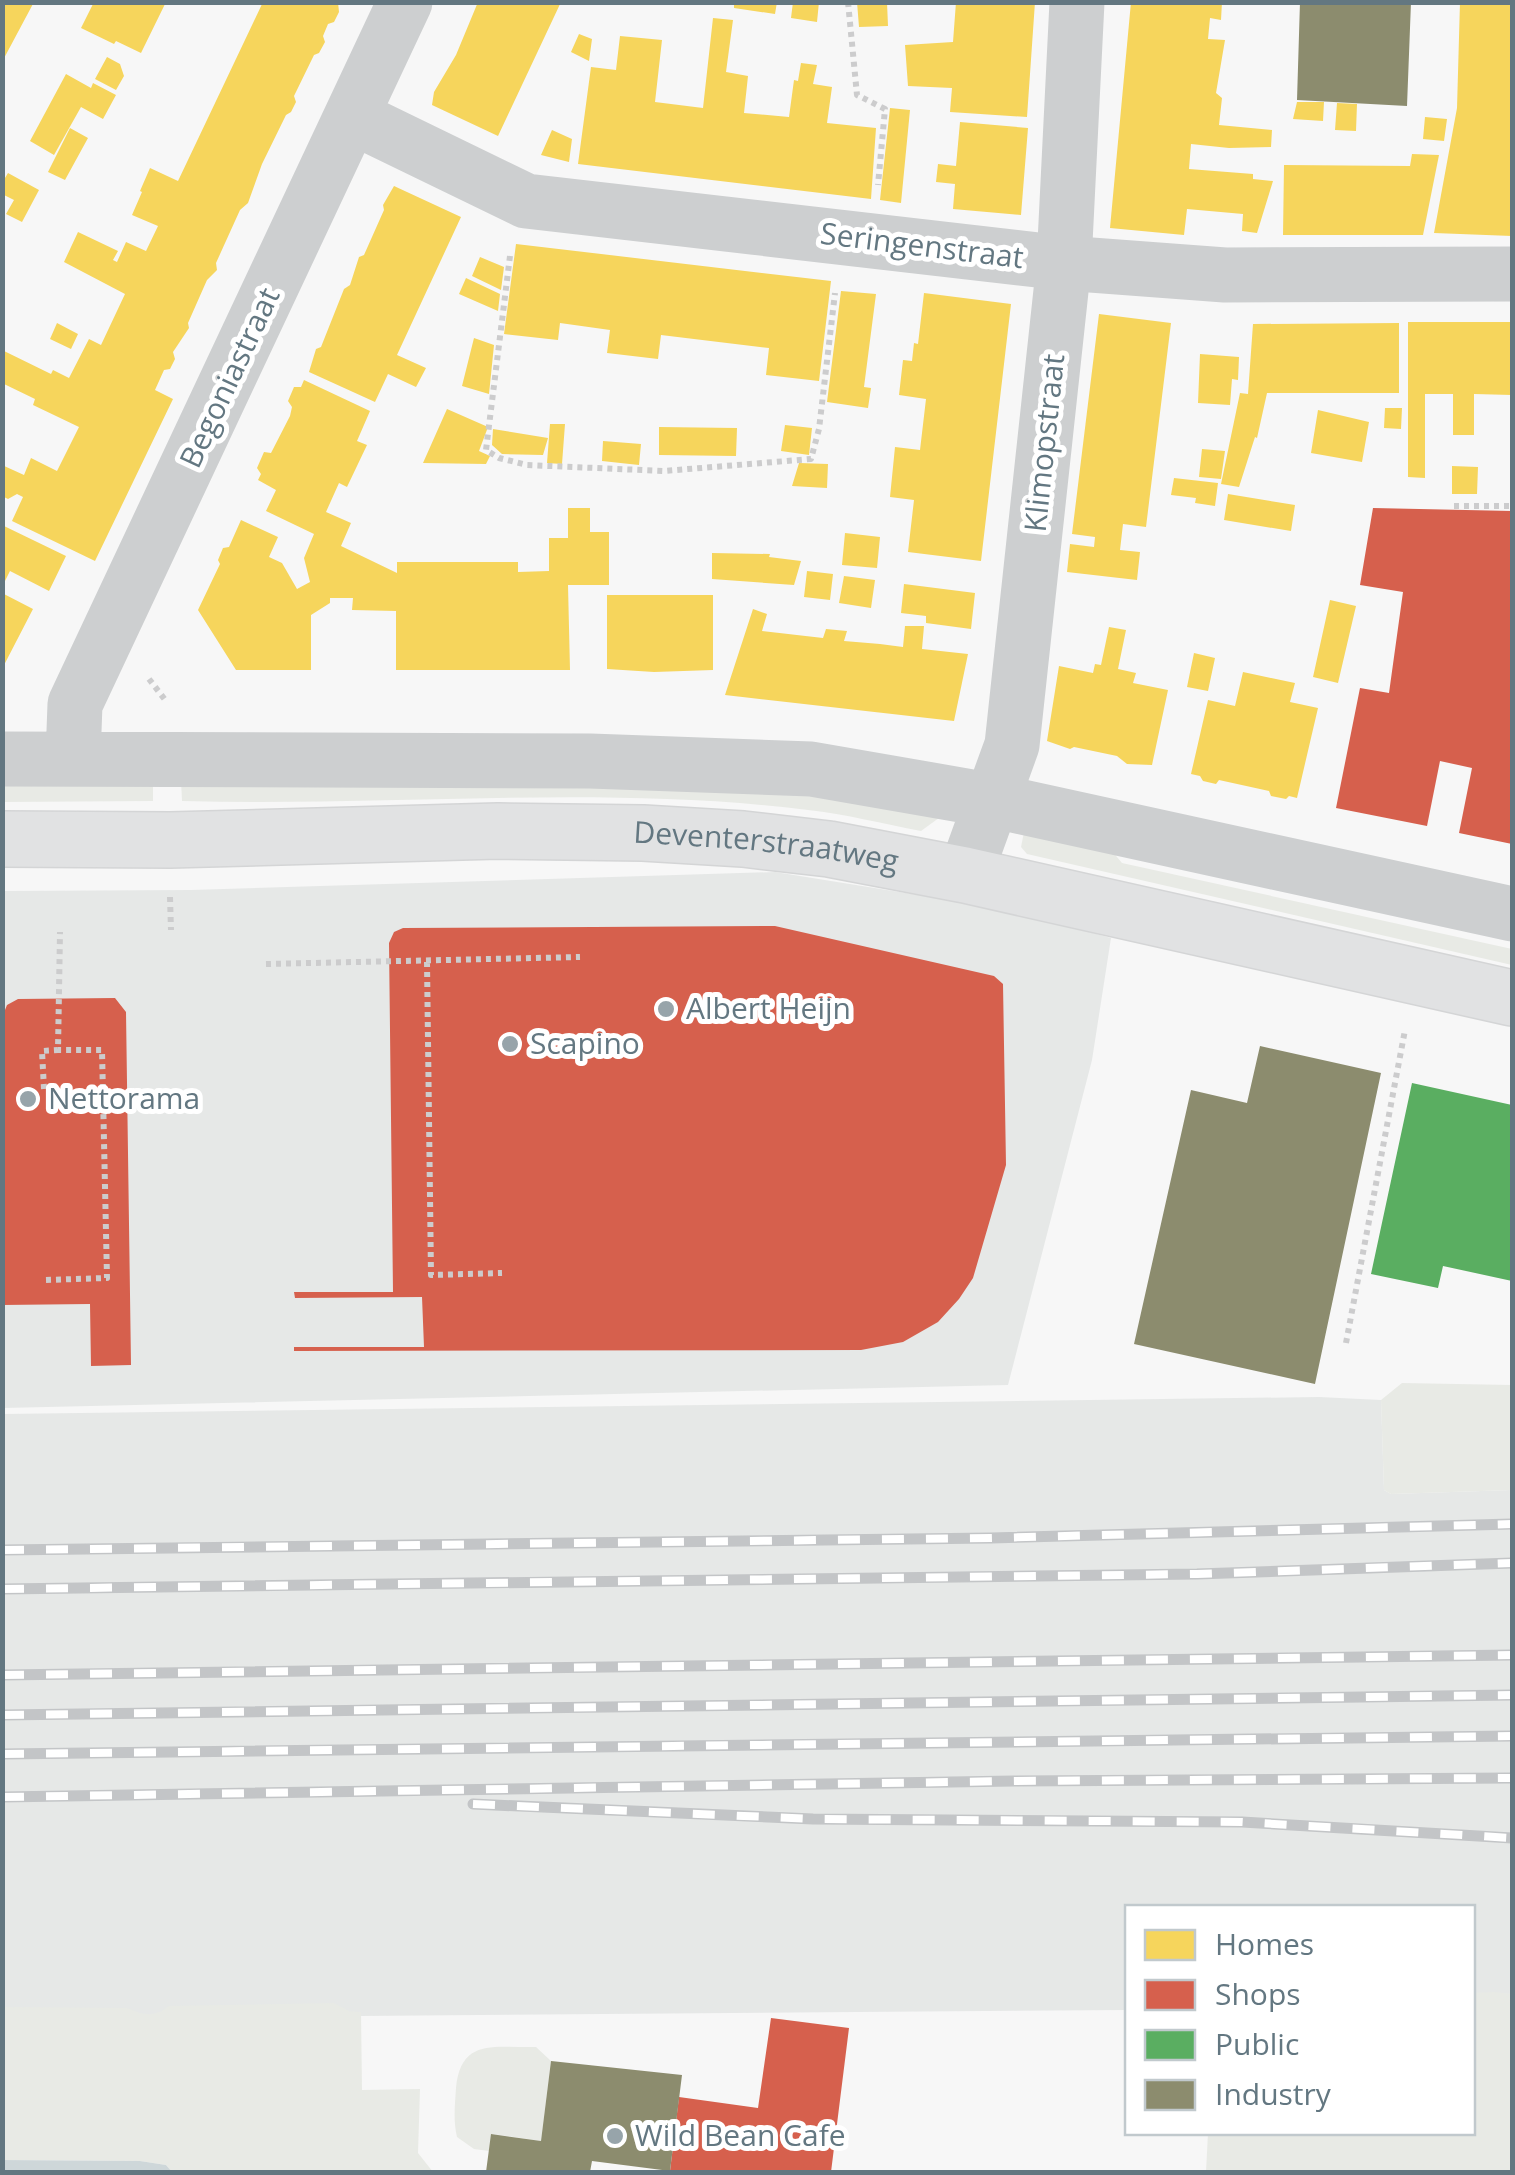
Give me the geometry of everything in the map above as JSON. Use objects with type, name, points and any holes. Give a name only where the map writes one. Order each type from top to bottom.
[{"type":"street","name":"Begoniastraat","points":[[73,758],[75,704],[405,2]]},
{"type":"street","name":"Klimopstraat","points":[[966,875],[1012,744],[1064,263],[1077,2]]},
{"type":"street","name":"Seringenstraat","points":[[353,117],[526,201],[1064,263],[1225,274],[1512,274]]},
{"type":"street","points":[[2,759],[590,761],[811,769],[994,801],[1512,914]]},
{"type":"street","name":"Deventerstraatweg","points":[[2,839],[170,840],[498,831],[743,838],[830,849],[966,875],[1512,998]]},
{"type":"path","points":[[526,201],[512,241],[486,450],[499,458],[527,465],[664,472],[811,459],[885,109],[857,95],[848,2]]},
{"type":"path","points":[[1454,506],[1512,506]]},
{"type":"path","points":[[111,632],[170,704],[170,760]]},
{"type":"path","points":[[58,1050],[60,932]]},
{"type":"path","points":[[266,964],[580,958]]},
{"type":"path","points":[[427,962],[432,1275],[502,1273]]},
{"type":"path","points":[[1346,1343],[1416,975]]},
{"type":"path","points":[[44,1089],[42,1051],[102,1050],[107,1278],[46,1280]]},
{"type":"shaded area","points":[[181,780],[760,784],[943,815],[921,831],[808,810],[652,798],[182,801]]},
{"type":"shaded area","points":[[153,781],[153,801],[3,802],[2,782]]},
{"type":"shaded area","points":[[1024,832],[1107,845],[1122,863],[1512,949],[1512,965],[1027,854],[1021,847]]},
{"type":"shaded area","points":[[775,872],[1005,909],[1111,938],[1092,1060],[1008,1385],[3,1408],[2,891],[191,890]]},
{"type":"shaded area","points":[[1402,1383],[1512,1385],[1512,1490],[1391,1494],[1384,1490],[1381,1400]]},
{"type":"shaded area","points":[[1319,1397],[1381,1400],[1384,1490],[1391,1494],[1512,1490],[1512,1994],[1475,1993],[1475,1905],[1125,1905],[1125,2010],[360,2016],[3,2024],[2,1414]]},
{"type":"shaded area","points":[[1475,1993],[1512,1994],[1512,2172],[1206,2172],[1208,2135],[1475,2135]]},
{"type":"shaded area","points":[[334,2003],[361,2012],[362,2090],[420,2089],[418,2153],[433,2172],[172,2172],[166,2165],[140,2161],[3,2160],[3,2007],[127,2008],[148,2014],[169,2006]]},
{"type":"shaded area","points":[[536,2047],[551,2061],[541,2141],[492,2134],[489,2151],[474,2149],[457,2137],[456,2088],[465,2060],[482,2049]]},
{"type":"shaded area","points":[[2,2160],[140,2161],[166,2165],[172,2172],[3,2172]]},
{"type":"building: Homes","points":[[2,2],[34,2],[2,62]]},
{"type":"building: Homes","points":[[94,2],[166,2],[141,53],[81,28]]},
{"type":"building: Homes","points":[[263,2],[338,2],[339,12],[334,22],[328,24],[325,42],[314,55],[294,96],[296,102],[262,164],[248,203],[240,210],[216,263],[217,270],[207,280],[189,328],[173,352],[175,359],[170,369],[164,370],[155,390],[173,399],[95,561],[12,521],[23,497],[2,496],[2,465],[24,475],[31,458],[57,471],[79,427],[33,405],[35,399],[4,384],[2,350],[51,374],[53,370],[69,378],[89,339],[101,345],[125,294],[64,262],[78,232],[118,251],[113,260],[117,262],[126,242],[146,251],[158,226],[132,215],[150,168],[178,181]]},
{"type":"building: Homes","points":[[478,2],[561,2],[498,136],[432,105],[434,92],[456,55]]},
{"type":"building: Homes","points":[[734,2],[777,2],[775,14],[734,8]]},
{"type":"building: Homes","points":[[793,2],[819,2],[817,22],[791,18]]},
{"type":"building: Homes","points":[[857,2],[887,2],[888,26],[859,27]]},
{"type":"building: Homes","points":[[956,2],[1035,2],[1027,117],[950,112],[952,88],[908,86],[905,45],[953,42]]},
{"type":"building: Homes","points":[[1131,2],[1222,2],[1221,20],[1210,18],[1208,39],[1225,40],[1216,93],[1222,98],[1219,125],[1272,130],[1271,147],[1191,144],[1189,169],[1253,174],[1253,179],[1273,181],[1257,233],[1242,231],[1243,214],[1187,209],[1184,235],[1110,228]]},
{"type":"building: Homes","points":[[1460,2],[1512,2],[1512,236],[1434,233],[1457,108]]},
{"type":"building: Homes","points":[[713,18],[733,20],[726,72],[748,76],[744,113],[789,117],[794,80],[798,81],[801,63],[817,65],[813,84],[832,87],[827,123],[876,128],[871,199],[578,164],[591,67],[616,70],[620,36],[662,40],[655,102],[703,108]]},
{"type":"building: Homes","points":[[579,34],[592,39],[589,61],[571,52]]},
{"type":"building: Homes","points":[[107,57],[120,64],[124,76],[116,90],[95,79]]},
{"type":"building: Homes","points":[[66,74],[91,88],[93,83],[116,95],[103,119],[81,107],[54,155],[30,141]]},
{"type":"building: Homes","points":[[1297,102],[1324,102],[1323,121],[1293,119]]},
{"type":"building: Homes","points":[[1337,103],[1357,104],[1356,131],[1335,130]]},
{"type":"building: Homes","points":[[890,108],[910,110],[901,203],[880,200]]},
{"type":"building: Homes","points":[[1425,117],[1447,119],[1444,141],[1423,139]]},
{"type":"building: Homes","points":[[960,122],[1028,128],[1021,215],[953,209],[955,184],[936,182],[938,164],[956,166]]},
{"type":"building: Homes","points":[[70,128],[88,138],[65,180],[48,172]]},
{"type":"building: Homes","points":[[552,130],[572,139],[569,162],[541,155]]},
{"type":"building: Homes","points":[[1412,154],[1439,155],[1423,235],[1283,235],[1284,165],[1410,166]]},
{"type":"building: Homes","points":[[8,173],[39,190],[22,222],[6,214],[14,200],[2,194],[2,183]]},
{"type":"building: Homes","points":[[394,186],[461,217],[397,355],[426,368],[416,387],[388,374],[375,402],[309,372],[316,349],[321,347],[344,289],[350,285],[359,257],[364,255]]},
{"type":"building: Homes","points":[[516,244],[831,281],[819,381],[766,375],[769,348],[661,335],[658,359],[607,353],[610,330],[560,323],[558,340],[504,334]]},
{"type":"building: Homes","points":[[480,257],[504,267],[501,290],[472,276]]},
{"type":"building: Homes","points":[[466,278],[500,294],[498,311],[459,294]]},
{"type":"building: Homes","points":[[841,291],[876,294],[864,387],[871,388],[868,408],[827,402]]},
{"type":"building: Homes","points":[[924,293],[1011,304],[981,561],[908,552],[914,500],[890,497],[895,447],[920,450],[926,399],[899,395],[903,360],[912,361],[914,343],[918,344]]},
{"type":"building: Homes","points":[[1099,314],[1171,323],[1146,527],[1123,524],[1120,550],[1140,552],[1137,580],[1067,572],[1070,544],[1094,547],[1095,537],[1072,534]]},
{"type":"building: Homes","points":[[1408,322],[1512,322],[1512,395],[1474,394],[1474,435],[1453,435],[1453,394],[1425,394],[1425,478],[1408,477]]},
{"type":"building: Homes","points":[[57,323],[78,334],[71,349],[50,339]]},
{"type":"building: Homes","points":[[1399,323],[1399,393],[1267,393],[1257,438],[1239,487],[1221,484],[1240,393],[1248,394],[1253,324]]},
{"type":"building: Homes","points":[[474,338],[494,345],[489,394],[462,386]]},
{"type":"building: Homes","points":[[1200,354],[1239,357],[1238,380],[1232,379],[1230,405],[1198,403]]},
{"type":"building: Homes","points":[[304,380],[370,411],[357,441],[367,445],[347,487],[339,483],[326,512],[351,523],[341,546],[397,573],[397,562],[518,562],[518,572],[549,571],[549,538],[568,538],[568,508],[590,508],[590,532],[609,532],[609,585],[568,585],[570,670],[396,670],[396,611],[352,610],[353,598],[330,598],[330,603],[311,615],[311,670],[236,670],[198,610],[220,564],[223,548],[229,547],[241,520],[278,537],[269,557],[282,563],[297,589],[310,582],[304,558],[314,534],[266,511],[276,490],[258,480],[261,474],[257,468],[264,452],[271,453],[290,416],[292,407],[288,401],[294,387],[301,387]]},
{"type":"building: Homes","points":[[1385,408],[1402,408],[1401,429],[1384,428]]},
{"type":"building: Homes","points":[[447,409],[488,427],[479,451],[490,456],[486,464],[423,463]]},
{"type":"building: Homes","points":[[1318,410],[1369,422],[1362,462],[1311,453]]},
{"type":"building: Homes","points":[[550,424],[565,424],[562,464],[547,463]]},
{"type":"building: Homes","points":[[785,425],[812,428],[809,455],[781,451]]},
{"type":"building: Homes","points":[[659,427],[737,428],[736,456],[659,455]]},
{"type":"building: Homes","points":[[493,429],[548,438],[543,455],[502,454],[492,445]]},
{"type":"building: Homes","points":[[603,441],[641,444],[639,465],[602,461]]},
{"type":"building: Homes","points":[[1202,449],[1225,451],[1221,479],[1199,477]]},
{"type":"building: Homes","points":[[799,463],[828,464],[827,488],[792,486]]},
{"type":"building: Homes","points":[[1452,466],[1478,467],[1477,494],[1452,494]]},
{"type":"building: Homes","points":[[1174,478],[1218,483],[1215,506],[1195,503],[1196,498],[1171,495]]},
{"type":"building: Homes","points":[[1228,494],[1295,505],[1291,531],[1224,520]]},
{"type":"building: Homes","points":[[4,526],[66,556],[49,591],[10,571],[2,587]]},
{"type":"building: Homes","points":[[845,533],[880,537],[877,568],[842,565]]},
{"type":"building: Homes","points":[[712,553],[770,554],[769,557],[801,561],[794,585],[712,579]]},
{"type":"building: Homes","points":[[807,571],[833,574],[830,600],[804,597]]},
{"type":"building: Homes","points":[[844,576],[875,580],[871,608],[839,603]]},
{"type":"building: Homes","points":[[904,584],[975,593],[971,629],[926,623],[926,616],[901,613]]},
{"type":"building: Homes","points":[[2,593],[33,609],[2,669]]},
{"type":"building: Homes","points":[[607,595],[713,595],[713,670],[607,669]]},
{"type":"building: Homes","points":[[1330,600],[1356,606],[1338,683],[1313,677]]},
{"type":"building: Homes","points":[[753,609],[767,614],[762,631],[823,638],[826,629],[847,631],[844,641],[903,647],[905,626],[924,626],[922,649],[968,654],[954,721],[725,695]]},
{"type":"building: Homes","points":[[1109,627],[1126,630],[1118,669],[1136,673],[1133,683],[1168,690],[1152,765],[1127,764],[1117,756],[1070,749],[1047,741],[1059,666],[1093,673],[1095,664],[1101,665]]},
{"type":"building: Homes","points":[[1194,653],[1215,658],[1208,691],[1187,687]]},
{"type":"building: Homes","points":[[1243,672],[1295,683],[1290,702],[1318,708],[1297,798],[1271,796],[1269,791],[1219,780],[1216,784],[1191,774],[1208,700],[1235,706]]},
{"type":"building: Shops","points":[[1373,508],[1512,511],[1512,844],[1459,833],[1472,768],[1440,761],[1427,826],[1336,808],[1360,688],[1389,693],[1403,592],[1360,585]]},
{"type":"building: Shops","points":[[775,926],[994,976],[1003,984],[1006,1165],[973,1278],[938,1322],[903,1342],[861,1350],[294,1351],[294,1347],[424,1347],[422,1297],[295,1298],[294,1292],[393,1292],[389,943],[394,932],[403,928]]},
{"type":"building: Shops","points":[[115,998],[126,1012],[131,1365],[91,1366],[90,1304],[2,1305],[3,1015],[7,1005],[18,999]]},
{"type":"building: Shops","points":[[771,2018],[849,2028],[831,2172],[670,2171],[679,2097],[758,2108]]},
{"type":"building: Public","points":[[1412,1083],[1512,1105],[1512,1281],[1443,1266],[1438,1288],[1371,1274]]},
{"type":"building: Industry","points":[[1300,2],[1411,2],[1407,106],[1297,100]]},
{"type":"building: Industry","points":[[1260,1046],[1381,1073],[1315,1384],[1134,1344],[1191,1090],[1247,1103]]},
{"type":"building: Industry","points":[[551,2061],[682,2075],[670,2171],[592,2161],[590,2172],[486,2172],[491,2134],[541,2141]]},
{"type":"railway","points":[[2,1550],[991,1538],[1512,1524]]},
{"type":"railway","points":[[2,1589],[1197,1574],[1512,1563]]},
{"type":"railway","points":[[2,1675],[1512,1655]]},
{"type":"railway","points":[[2,1715],[1512,1695]]},
{"type":"railway","points":[[2,1754],[1512,1736]]},
{"type":"railway","points":[[2,1797],[1014,1781],[1512,1778]]},
{"type":"railway","points":[[473,1804],[813,1819],[1242,1822],[1512,1838]]},
{"type":"place","name":"Albert Heijn","points":[[666,1009]]},
{"type":"place","name":"Scapino","points":[[510,1044]]},
{"type":"place","name":"Nettorama","points":[[28,1099]]},
{"type":"place","name":"Wild Bean Cafe","points":[[615,2136]]}]
